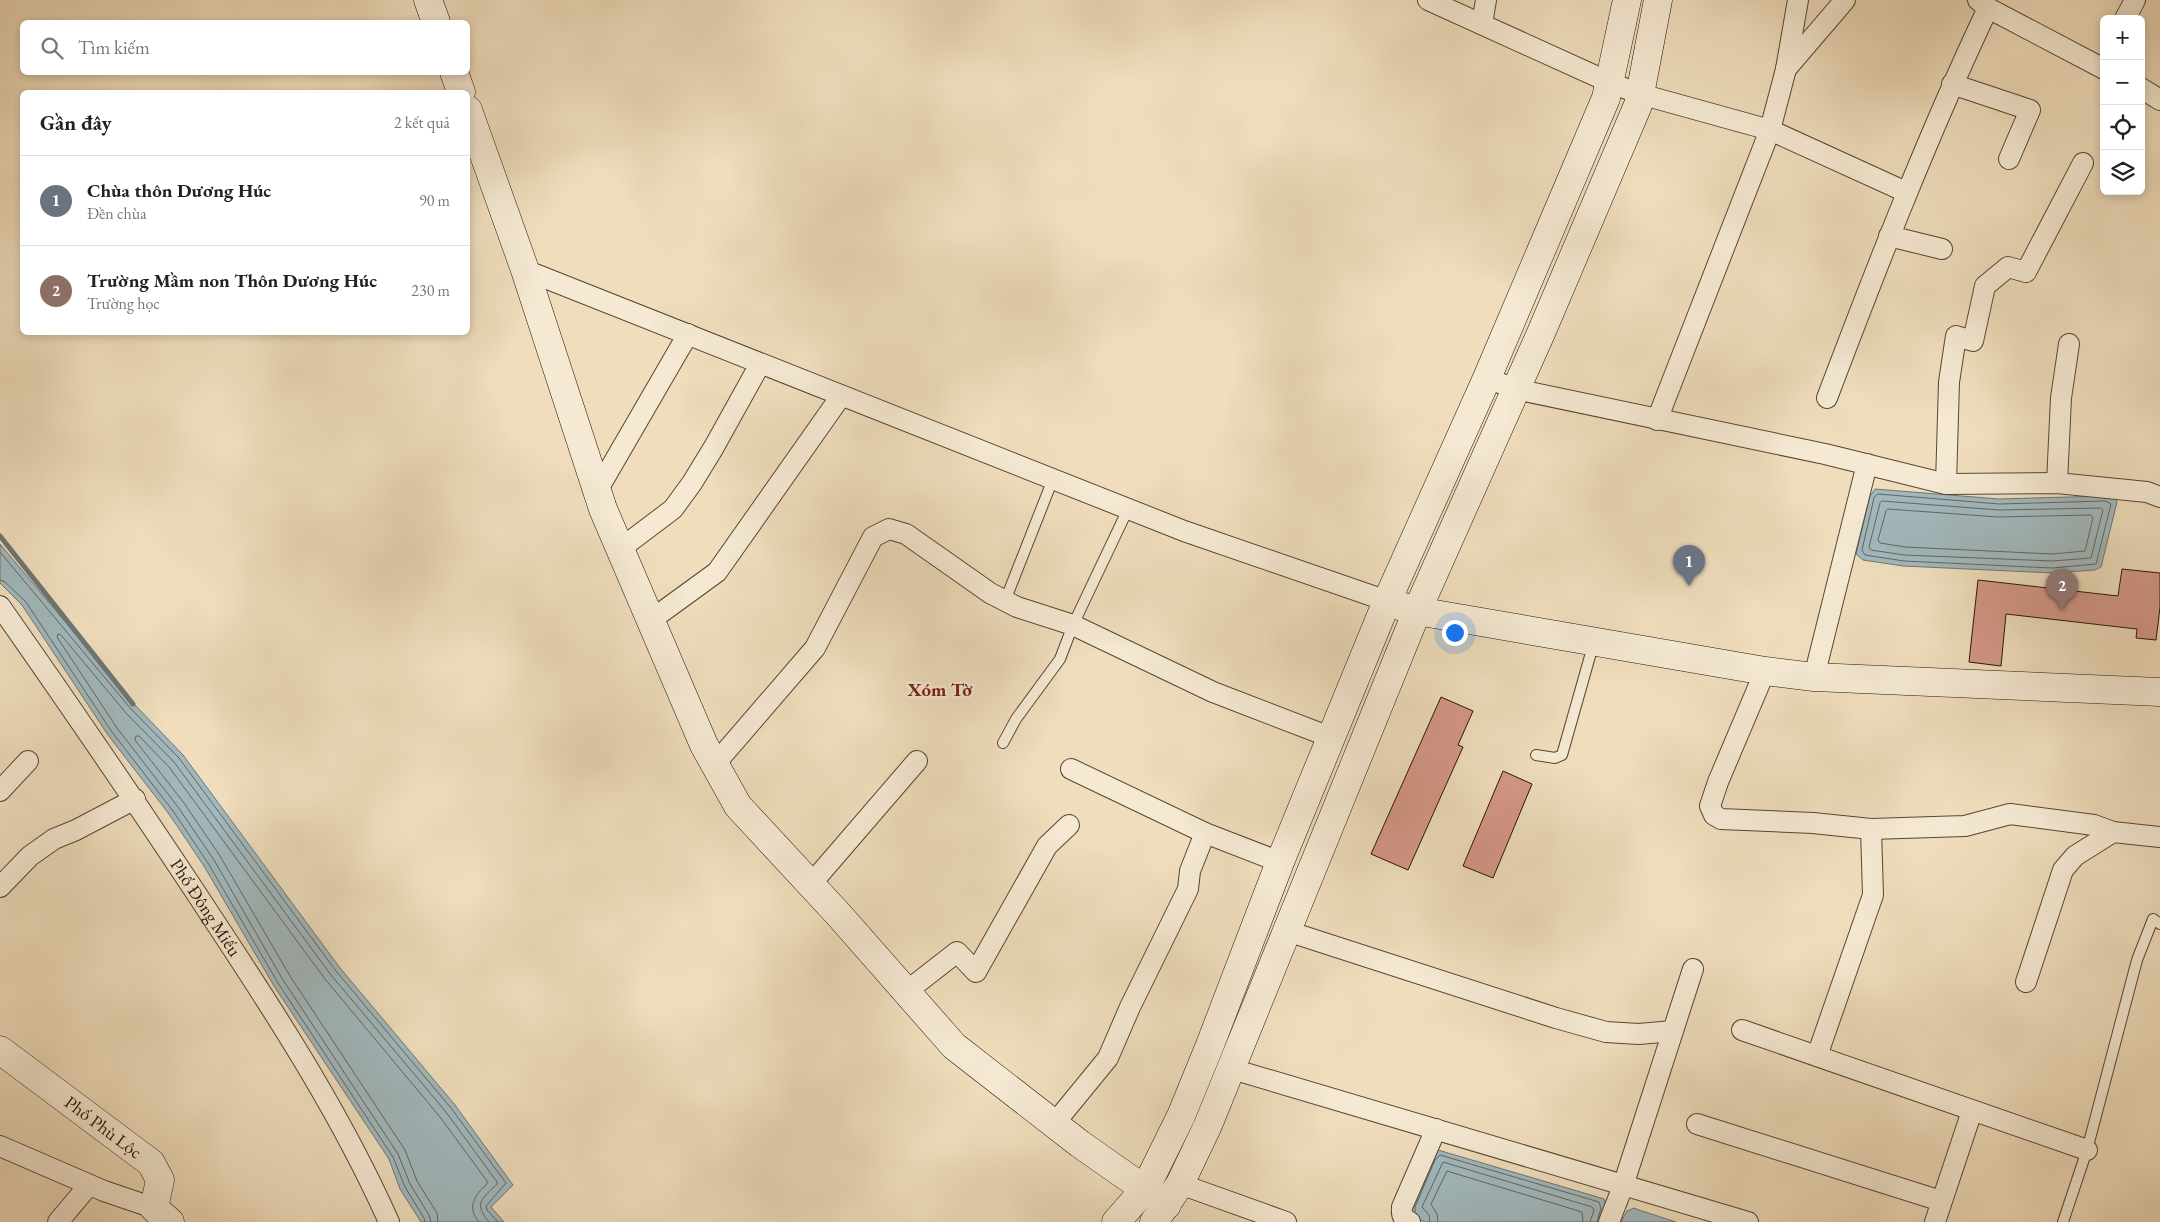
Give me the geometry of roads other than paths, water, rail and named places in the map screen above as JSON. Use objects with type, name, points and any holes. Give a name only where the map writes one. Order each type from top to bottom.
[{"type":"main road","points":[[428,0],[435,20]]},
{"type":"main road","points":[[1116,1222],[1144,1189],[1181,1116],[1330,737],[1387,601],[1487,378],[1606,98],[1611,83],[1627,0]]},
{"type":"main road","points":[[470,116],[525,270],[597,491],[704,745],[738,806],[811,884],[954,1046],[1054,1124],[1144,1189],[1167,1203],[1232,1069],[1417,611],[1638,105],[1658,0]]},
{"type":"main road","points":[[455,75],[460,90]]},
{"type":"main road","points":[[1387,601],[1417,611],[1765,671],[1814,677],[2160,692]]},
{"type":"main road","name":"Phố Phù Lộc","points":[[0,1050],[151,1163],[160,1180],[162,1215]]},
{"type":"street","points":[[1428,0],[1611,83],[1640,94],[1770,130],[1906,192]]},
{"type":"street","points":[[1482,24],[1486,0]]},
{"type":"street","points":[[1657,420],[1770,130],[1786,69],[1798,0]]},
{"type":"street","points":[[1786,69],[1845,0]]},
{"type":"street","points":[[2127,15],[2135,0]]},
{"type":"street","points":[[1826,398],[1906,192],[1952,84],[1983,4],[2100,64]]},
{"type":"street","points":[[1952,84],[2030,110],[2009,159]]},
{"type":"street","points":[[2145,91],[2160,100]]},
{"type":"street","points":[[1946,484],[1949,382],[1956,336],[1973,341],[1985,286],[2008,267],[2026,272],[2083,163]]},
{"type":"street","points":[[1889,236],[1942,249]]},
{"type":"street","points":[[525,270],[1184,531],[1387,601]]},
{"type":"street","points":[[597,491],[688,334]]},
{"type":"street","points":[[2057,483],[2061,398],[2069,344]]},
{"type":"street","points":[[620,549],[673,509],[701,468],[760,364]]},
{"type":"street","points":[[1487,378],[1515,389],[1825,454],[1946,484],[2057,483],[2146,492],[2160,496]]},
{"type":"street","points":[[651,620],[717,572],[841,396]]},
{"type":"street","points":[[1814,677],[1867,464]]},
{"type":"street","points":[[715,764],[815,648],[872,536],[889,529],[906,534],[937,558],[1016,607],[1073,625],[1213,692],[1330,737]]},
{"type":"street","name":"Phố Đông Miếu","points":[[0,606],[135,799],[246,969],[332,1107],[389,1222]]},
{"type":"street","points":[[1765,671],[1718,782],[1710,806],[1714,815],[1721,819],[1813,823],[1871,829],[1965,826],[2010,814],[2094,825],[2113,832],[2160,837]]},
{"type":"street","points":[[3,781],[28,761]]},
{"type":"street","points":[[811,884],[917,761]]},
{"type":"street","points":[[1071,769],[1205,833],[1280,862]]},
{"type":"street","points":[[0,887],[30,856],[54,839],[76,830],[135,799]]},
{"type":"street","points":[[907,992],[957,952],[976,972],[1047,846],[1069,825]]},
{"type":"street","points":[[1817,1056],[1874,895],[1871,829]]},
{"type":"street","points":[[2026,982],[2063,870],[2074,856],[2113,832]]},
{"type":"street","points":[[1054,1124],[1108,1058],[1130,1007],[1188,890],[1190,871],[1205,833]]},
{"type":"street","points":[[1287,931],[1547,1015],[1606,1032],[1639,1034],[1673,1031]]},
{"type":"street","points":[[1609,1222],[1623,1186],[1693,969]]},
{"type":"street","points":[[1742,1030],[2086,1150]]},
{"type":"street","points":[[1232,1069],[1748,1222]]},
{"type":"street","points":[[1935,1222],[1972,1111]]},
{"type":"street","points":[[1697,1124],[1941,1201]]},
{"type":"street","points":[[1410,1222],[1401,1214],[1402,1207],[1436,1129]]},
{"type":"street","points":[[0,1146],[162,1215]]},
{"type":"street","points":[[58,1222],[89,1185]]},
{"type":"street","points":[[1167,1203],[1286,1222]]},
{"type":"lane","points":[[1005,601],[1053,479]]},
{"type":"lane","points":[[1003,743],[1016,719],[1060,660],[1073,625],[1128,509]]},
{"type":"lane","points":[[1536,755],[1555,758],[1562,755],[1594,641]]},
{"type":"lane","points":[[2063,1222],[2086,1150],[2137,960],[2153,919],[2160,924]]},
{"type":"water","points":[[1875,489],[1999,499],[2105,496],[2114,497],[2117,502],[2101,567],[2095,570],[2053,573],[1903,566],[1863,560],[1856,554],[1870,496]]},
{"type":"water","points":[[0,544],[135,705],[183,755],[340,968],[455,1105],[513,1185],[491,1207],[504,1222],[421,1222],[400,1189],[389,1159],[274,986],[204,866],[169,814],[108,735],[22,605],[0,583]]},
{"type":"water","points":[[1438,1150],[1604,1199],[1606,1205],[1601,1222],[1425,1222],[1412,1216],[1410,1212],[1435,1151]]},
{"type":"water","points":[[1634,1208],[1676,1222],[1621,1222],[1627,1211]]},
{"type":"waterway","points":[[0,536],[133,704]]},
{"type":"place","name":"Chùa thôn Dương Húc","points":[[1689,586]]},
{"type":"place","name":"Trường Mầm non Thôn Dương Húc","points":[[2062,610]]},
{"type":"district","name":"Xóm Tờ","points":[[940,689]]}]
